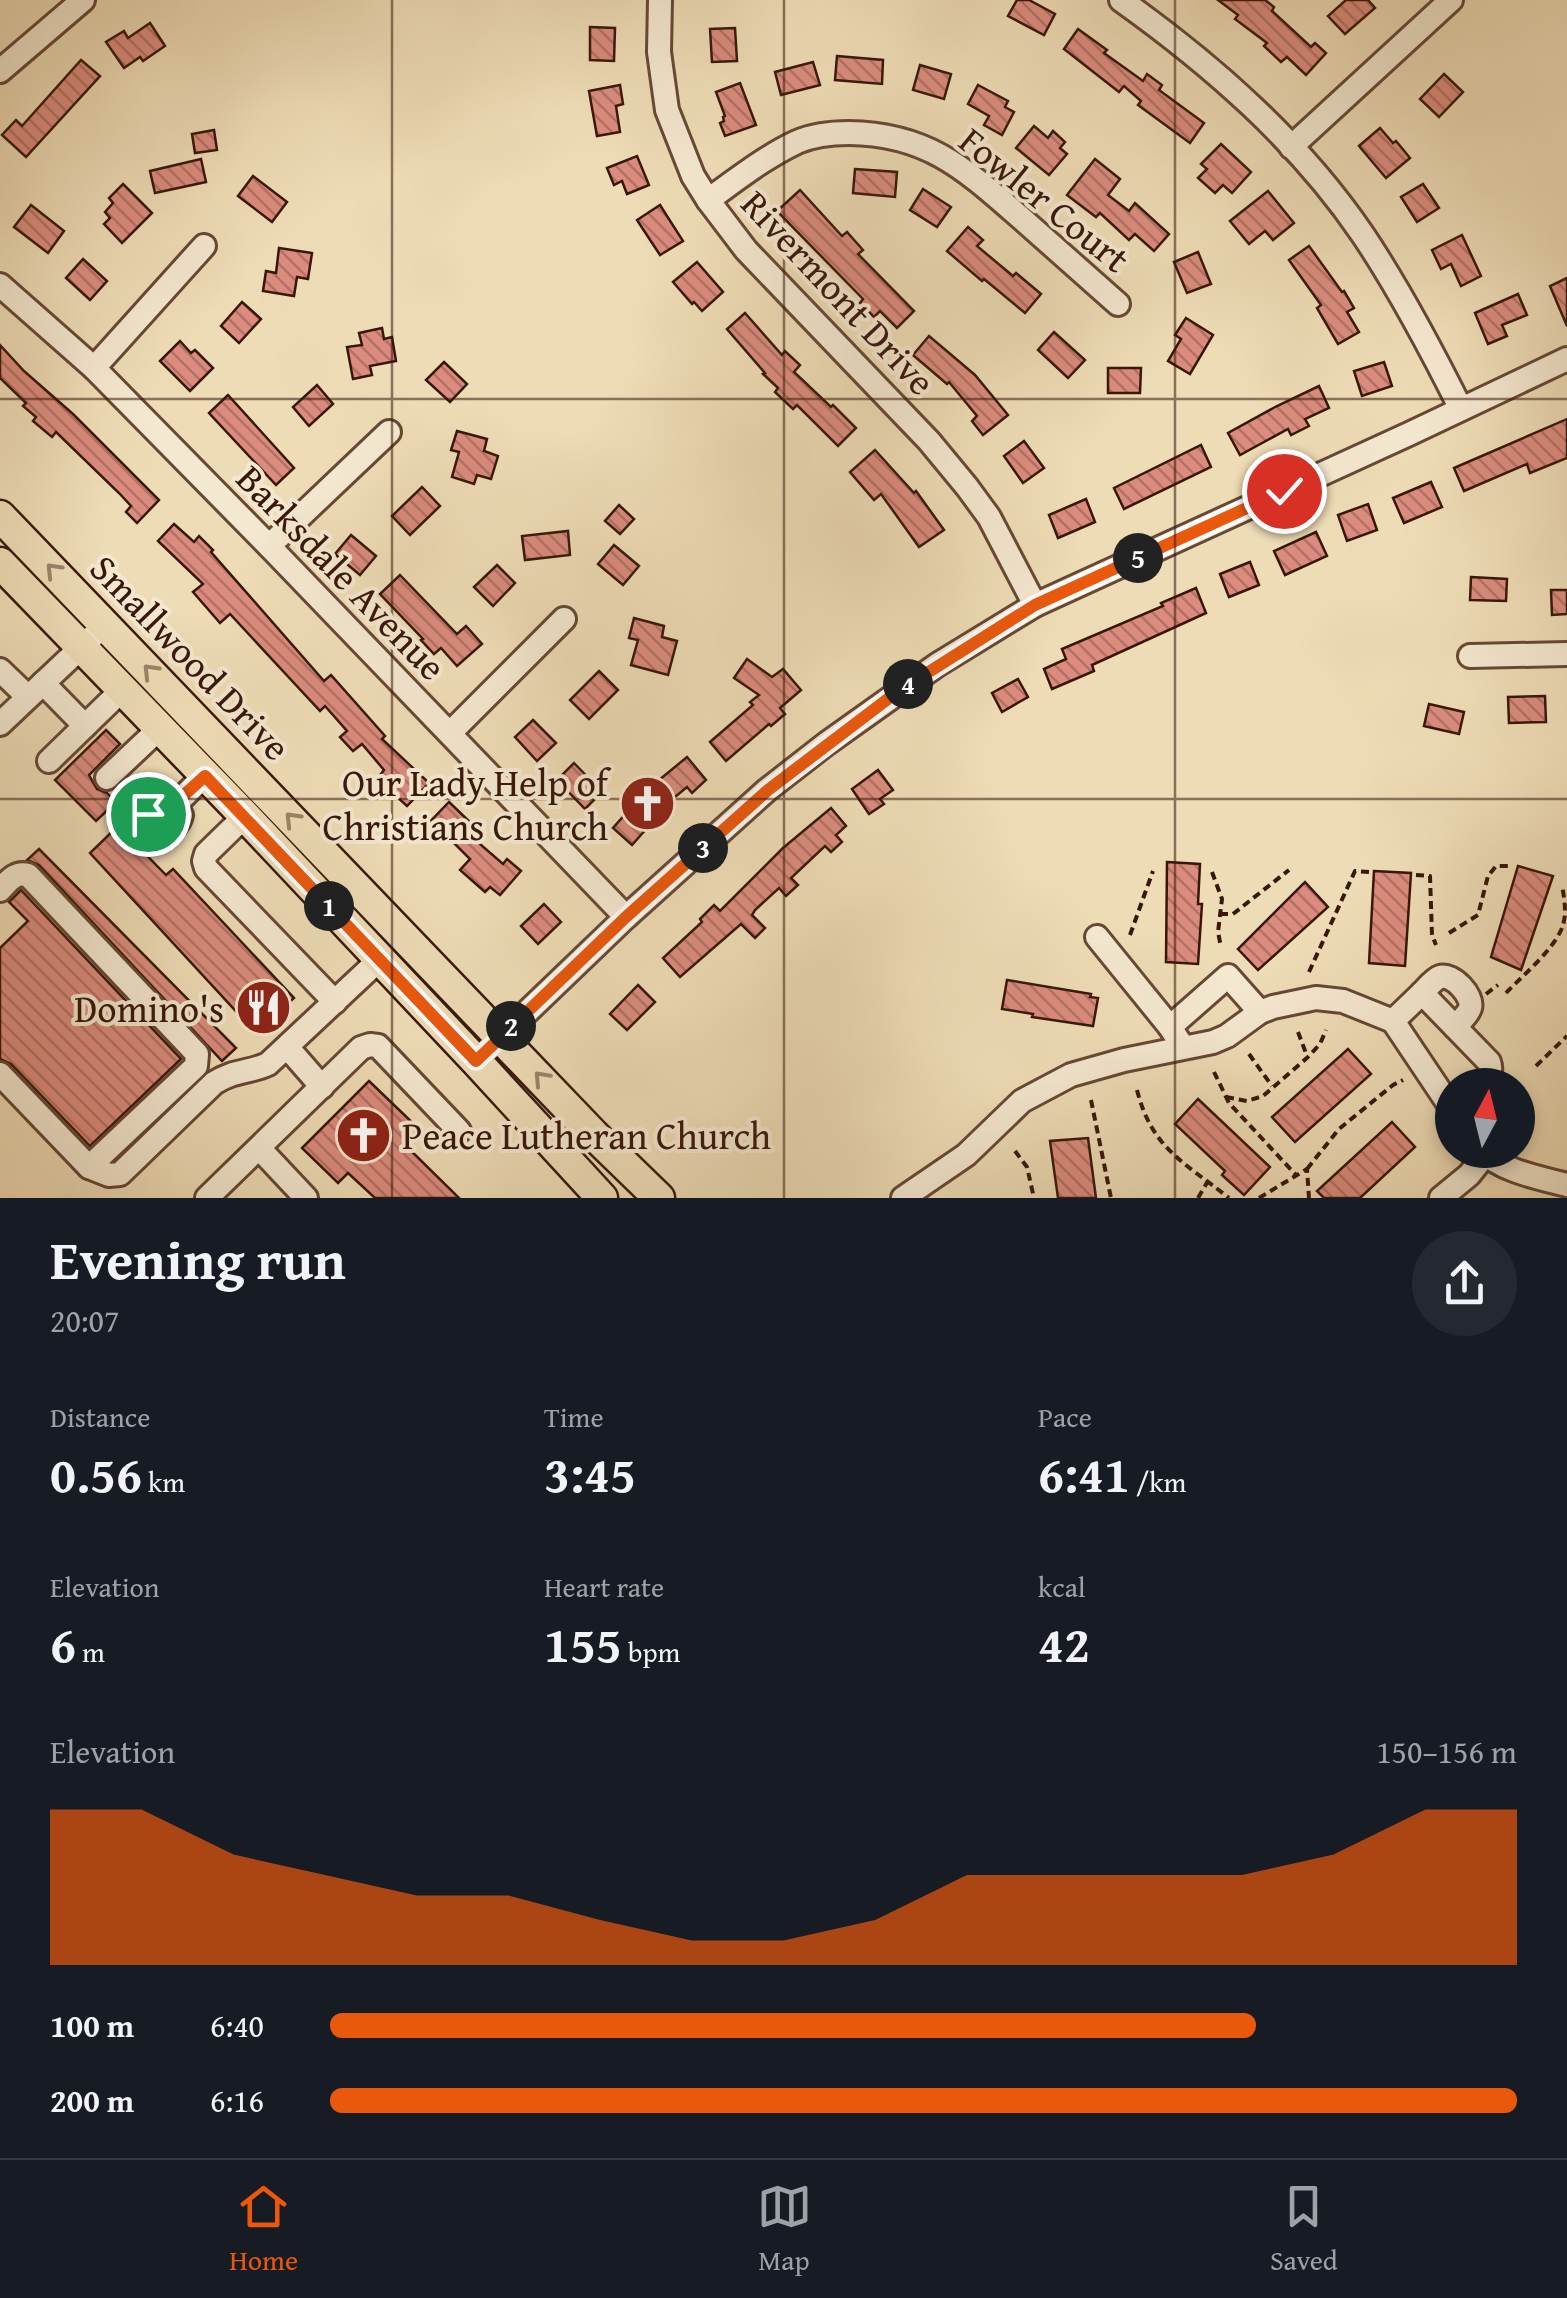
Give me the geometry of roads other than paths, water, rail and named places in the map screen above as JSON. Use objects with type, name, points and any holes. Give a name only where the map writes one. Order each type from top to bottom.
[{"type":"main road","name":"Smallwood Drive","points":[[0,516],[658,1198]]},
{"type":"main road","name":"Smallwood Drive","points":[[0,563],[245,816],[602,1198]]},
{"type":"street","points":[[0,71],[83,0]]},
{"type":"street","name":"Rivermont Drive","points":[[660,0],[659,56],[668,110],[690,169],[708,200],[746,250],[929,441],[966,486],[990,517],[1035,605]]},
{"type":"street","points":[[1121,0],[1206,65],[1291,146],[1327,188],[1370,246],[1412,314],[1461,409]]},
{"type":"street","points":[[1291,146],[1452,0]]},
{"type":"street","name":"Fowler Court","points":[[708,200],[798,141],[842,133],[892,136],[937,152],[969,172],[1118,304]]},
{"type":"street","points":[[94,368],[204,246]]},
{"type":"street","name":"Barksdale Avenue","points":[[0,286],[94,368],[626,917]]},
{"type":"street","points":[[476,1061],[626,917],[768,790],[910,683],[1035,605],[1567,358]]},
{"type":"street","points":[[269,546],[389,432]]},
{"type":"street","points":[[450,733],[564,618]]},
{"type":"street","points":[[0,724],[105,625]]},
{"type":"street","points":[[1470,656],[1567,654]]},
{"type":"street","points":[[0,670],[36,690],[85,726]]},
{"type":"street","points":[[49,761],[123,689]]},
{"type":"street","points":[[107,778],[160,728]]},
{"type":"street","points":[[172,806],[205,776]]},
{"type":"street","points":[[245,816],[206,854],[206,868],[335,1002]]},
{"type":"street","points":[[0,890],[15,875],[28,876],[196,1054],[196,1066],[90,1167]]},
{"type":"street","points":[[1097,937],[1183,1048]]},
{"type":"street","points":[[0,1074],[90,1167],[109,1175],[120,1174],[214,1083],[228,1074],[268,1064],[379,960]]},
{"type":"street","points":[[1170,1027],[1228,976],[1260,1012]]},
{"type":"street","points":[[1393,1021],[1422,992],[1491,1068]]},
{"type":"street","points":[[903,1198],[966,1154],[1022,1101],[1070,1075],[1213,1042],[1260,1012],[1299,1001],[1330,999],[1358,1005],[1393,1021],[1435,1084]]},
{"type":"street","points":[[207,1198],[361,1048],[370,1045],[378,1046],[459,1131]]},
{"type":"street","points":[[288,1048],[322,1086]]},
{"type":"street","points":[[259,1148],[306,1198]]},
{"type":"street","points":[[1441,1198],[1473,1168]]},
{"type":"street","points":[[1517,1168],[1567,1185]]},
{"type":"place","name":"Our Lady Help of Christians Church","points":[[647,804]]},
{"type":"place","name":"Domino's","points":[[263,1008]]},
{"type":"place","name":"Peace Lutheran Church","points":[[363,1135]]}]
